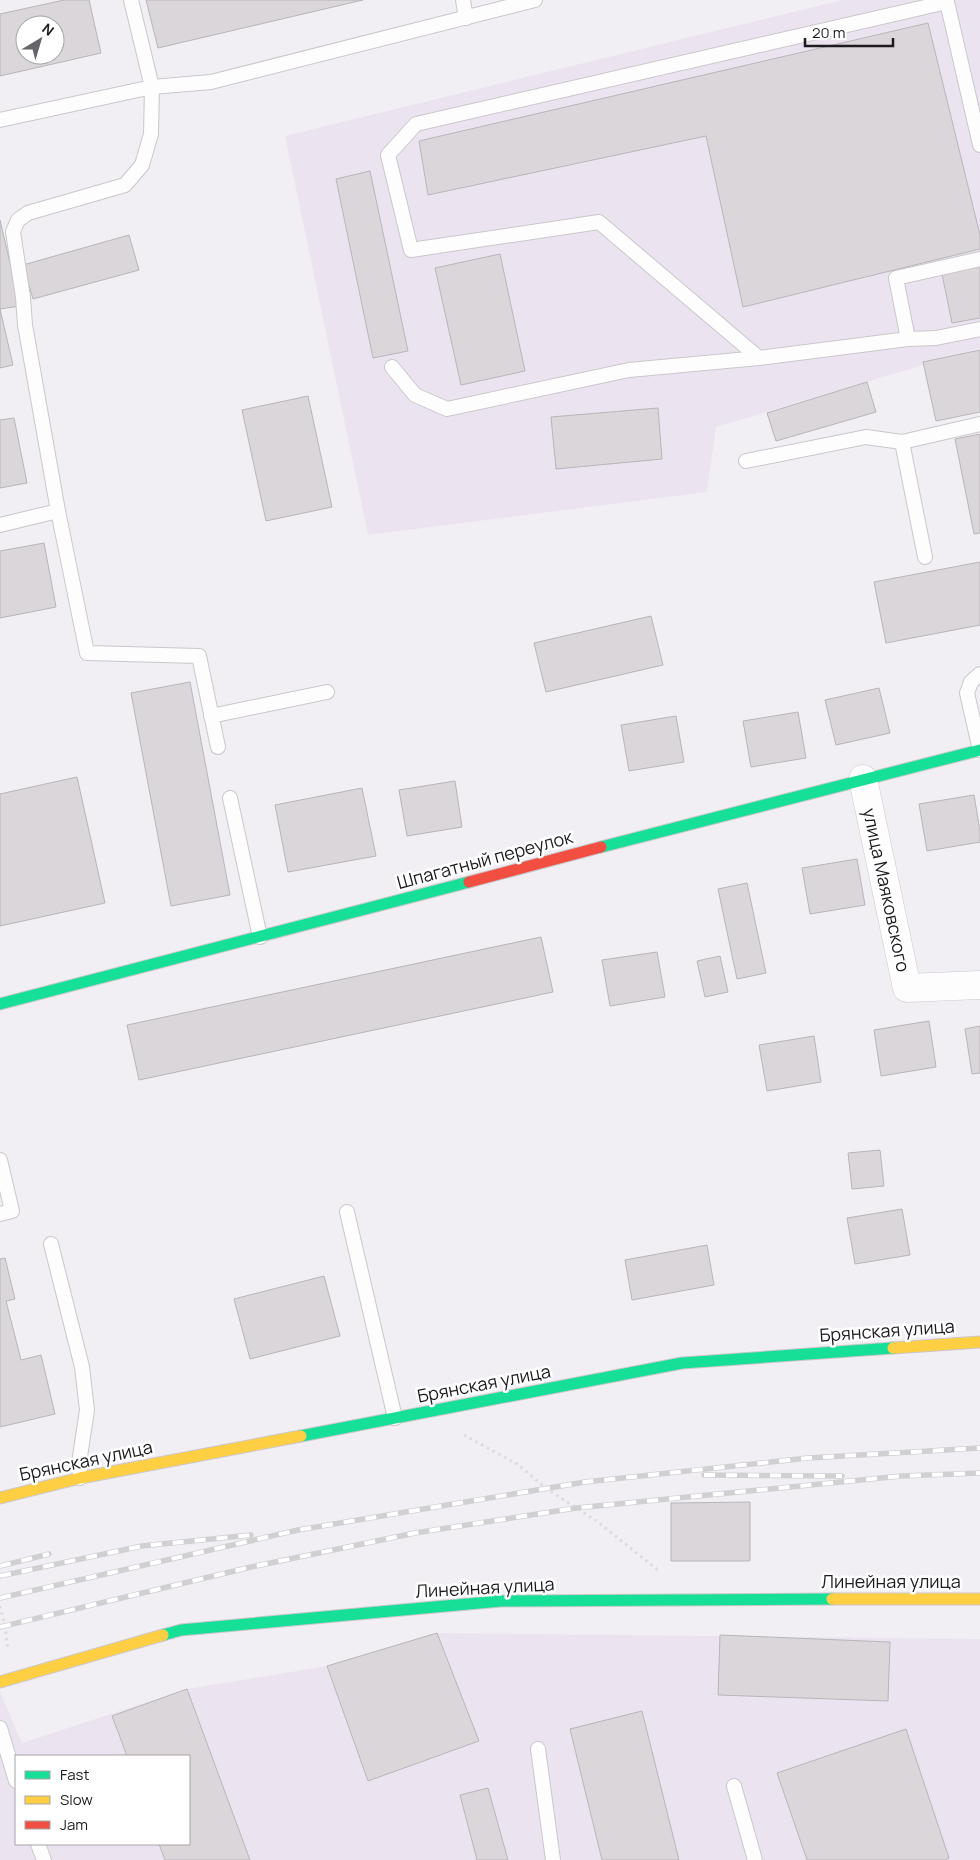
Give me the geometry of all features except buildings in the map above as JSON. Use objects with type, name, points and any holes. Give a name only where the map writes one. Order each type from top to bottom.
[{"type":"street","name":"Шпагатный переулок","points":[[0,1004],[980,750]]},
{"type":"street","name":"улица Маяковского","points":[[863,779],[907,988],[980,985]]},
{"type":"street","name":"Брянская улица","points":[[0,1498],[80,1478],[429,1413],[682,1363],[980,1342]]},
{"type":"street","name":"Линейная улица","points":[[5,1681],[181,1630],[501,1601],[980,1599]]},
{"type":"lane","points":[[131,0],[152,87],[151,134],[142,165],[125,185],[28,212],[18,220],[13,232],[25,325],[58,511],[87,653],[199,656],[218,747]]},
{"type":"lane","points":[[463,0],[466,18]]},
{"type":"lane","points":[[0,120],[152,87],[211,82],[535,0]]},
{"type":"lane","points":[[759,358],[599,222],[411,250],[388,155],[416,124],[948,2],[980,145]]},
{"type":"lane","points":[[908,339],[896,278],[980,258]]},
{"type":"lane","points":[[392,367],[415,395],[447,409],[629,370],[759,358],[908,339],[936,338],[980,329]]},
{"type":"lane","points":[[746,461],[866,437],[902,442],[980,424]]},
{"type":"lane","points":[[902,442],[925,557]]},
{"type":"lane","points":[[0,525],[58,511]]},
{"type":"lane","points":[[980,674],[971,682],[967,693],[980,750]]},
{"type":"lane","points":[[211,716],[327,692]]},
{"type":"lane","points":[[230,798],[260,937]]},
{"type":"lane","points":[[0,1160],[12,1211],[0,1214]]},
{"type":"lane","points":[[347,1212],[395,1418]]},
{"type":"lane","points":[[51,1244],[82,1367],[87,1410],[79,1463],[80,1478]]},
{"type":"lane","points":[[0,1728],[15,1778]]},
{"type":"lane","points":[[538,1749],[552,1860]]},
{"type":"lane","points":[[734,1786],[755,1860]]},
{"type":"lane","points":[[38,1845],[44,1860]]},
{"type":"path","points":[[429,1413],[477,1443],[517,1464],[547,1489],[598,1522],[696,1600]]},
{"type":"path","points":[[0,1606],[5,1626],[5,1681]]},
{"type":"shaded area","points":[[842,0],[980,0],[980,348],[716,427],[707,492],[368,535],[285,136]]},
{"type":"shaded area","points":[[437,1633],[980,1639],[980,1860],[0,1860],[0,1692],[22,1743],[187,1689],[327,1666]]},
{"type":"railway","points":[[0,1598],[298,1530],[585,1482],[808,1458],[980,1448]]},
{"type":"railway","points":[[0,1627],[251,1567],[415,1533],[576,1508],[901,1476],[980,1473]]},
{"type":"railway","points":[[704,1475],[842,1476]]},
{"type":"railway","points":[[0,1576],[142,1546],[251,1535]]},
{"type":"railway","points":[[0,1566],[49,1554]]},
{"type":"traffic: fast","points":[[601,847],[980,750]]},
{"type":"traffic: fast","points":[[0,1004],[469,882]]},
{"type":"traffic: fast","points":[[301,1436],[682,1363],[893,1348]]},
{"type":"traffic: fast","points":[[163,1635],[181,1630],[501,1601],[832,1599]]},
{"type":"traffic: slow","points":[[893,1348],[980,1342]]},
{"type":"traffic: slow","points":[[0,1498],[80,1478],[301,1436]]},
{"type":"traffic: slow","points":[[832,1599],[980,1599]]},
{"type":"traffic: slow","points":[[0,1682],[163,1635]]},
{"type":"traffic: jam","points":[[469,882],[601,847]]}]
